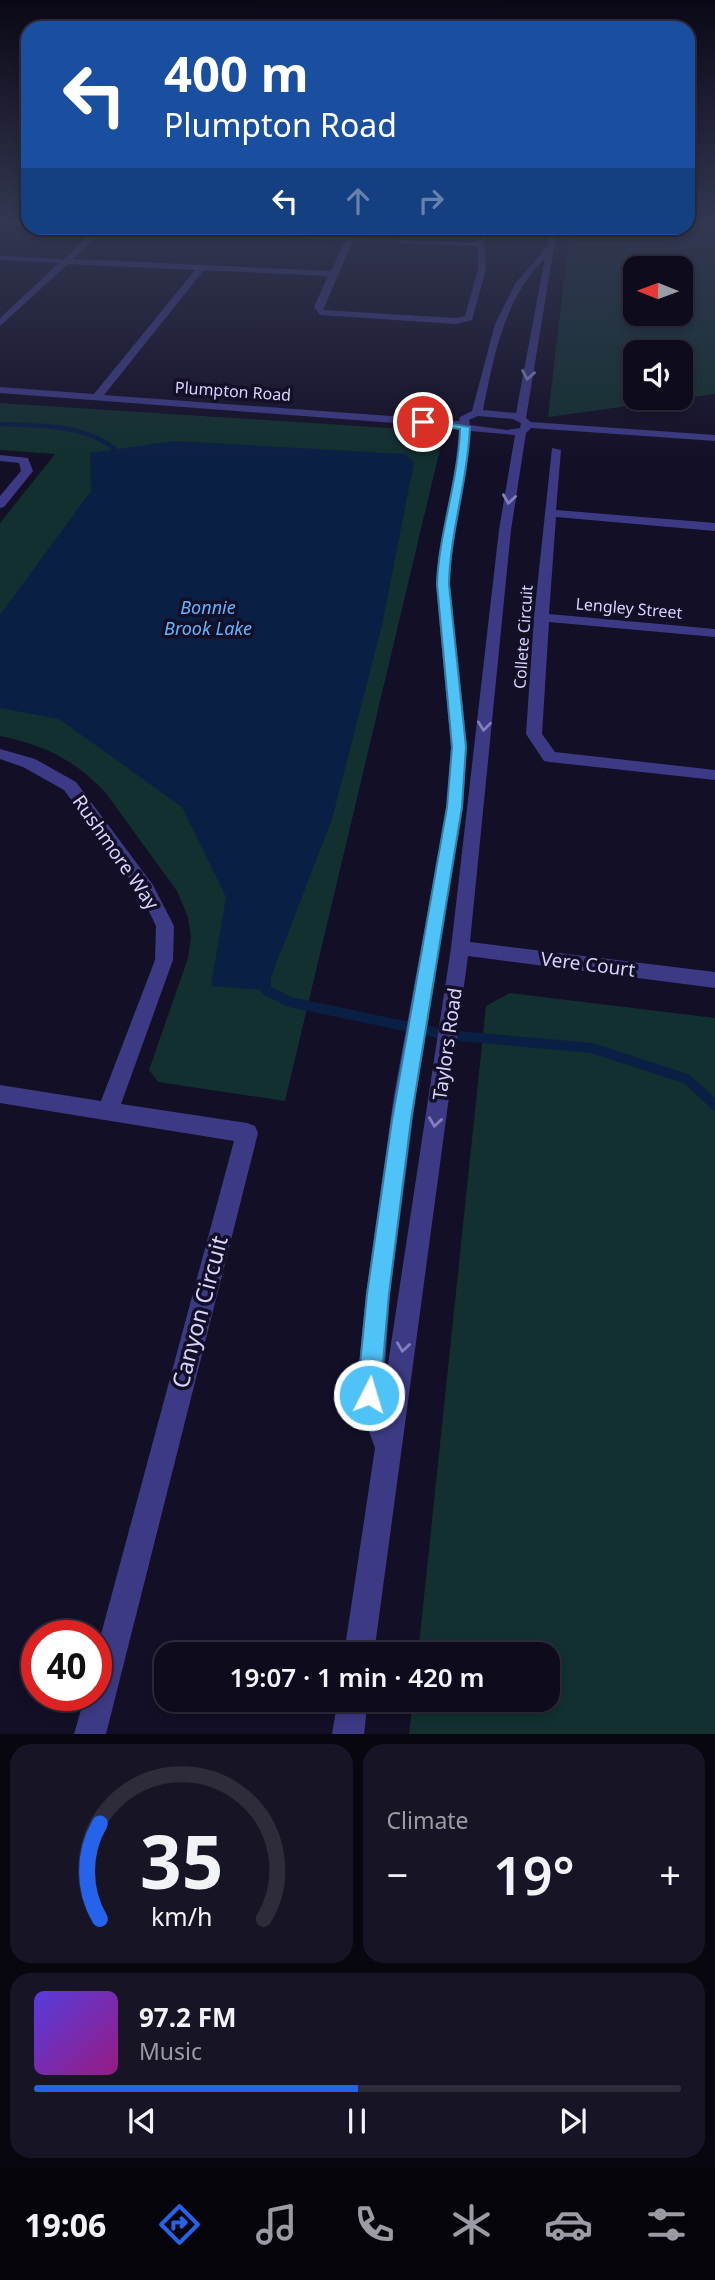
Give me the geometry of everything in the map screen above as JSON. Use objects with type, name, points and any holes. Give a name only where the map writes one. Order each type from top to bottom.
[{"type":"street","points":[[0,323],[24,301]]},
{"type":"street","points":[[98,396],[175,301]]},
{"type":"street","points":[[321,301],[318,307],[320,312],[456,321],[469,318],[473,301]]},
{"type":"street","points":[[388,1448],[369,1395],[378,1294],[405,1095],[455,807],[458,735],[443,584],[444,561],[464,465],[469,420],[495,329],[510,301]]},
{"type":"street","name":"Taylors Road","points":[[361,1642],[460,947],[505,530],[542,301]]},
{"type":"street","name":"Plumpton Road","points":[[0,390],[469,420]]},
{"type":"street","points":[[469,420],[476,431],[522,425]]},
{"type":"street","points":[[469,420],[715,438]]},
{"type":"street","name":"Collete Circuit","points":[[556,450],[534,734],[550,757],[715,775]]},
{"type":"street","points":[[0,458],[24,460],[27,471],[0,504]]},
{"type":"street","points":[[550,513],[715,527]]},
{"type":"street","name":"Lengley Street","points":[[541,617],[715,633]]},
{"type":"street","name":"Rushmore Way","points":[[0,754],[29,762],[70,786],[147,890],[165,926],[164,960],[108,1110]]},
{"type":"street","name":"Vere Court","points":[[460,947],[715,980]]},
{"type":"street","name":"Canyon Circuit","points":[[0,1094],[247,1133],[90,1734]]},
{"type":"street","points":[[348,1734],[351,1712]]},
{"type":"green space","points":[[562,301],[623,301],[623,326],[693,326],[693,301],[715,301],[715,394],[693,397],[693,340],[623,340],[623,407],[548,417]]},
{"type":"green space","name":"Bonnie Brook Lake","points":[[0,403],[421,430],[441,445],[285,1101],[158,1082],[149,1070],[188,958],[191,937],[188,917],[177,891],[105,792],[94,781],[57,755],[0,736],[0,523],[55,454],[0,450]]},
{"type":"green space","points":[[510,993],[715,1018],[715,1734],[409,1734],[412,1712],[560,1712],[560,1642],[419,1642],[486,1006]]},
{"type":"water","name":"Bonnie Brook Lake","points":[[174,441],[405,454],[414,462],[382,625],[332,819],[266,990],[211,986],[226,897],[182,807],[59,719],[0,708],[0,615],[91,491],[90,453]]},
{"type":"waterway","points":[[0,424],[50,426],[83,433],[98,438],[123,458]]},
{"type":"waterway","points":[[266,979],[266,990],[290,1002],[448,1035],[592,1048],[687,1079],[715,1105]]},
{"type":"route","points":[[369,1395],[378,1294],[401,1120],[455,807],[459,747],[443,584],[444,561],[464,465],[465,427],[423,422]]}]
